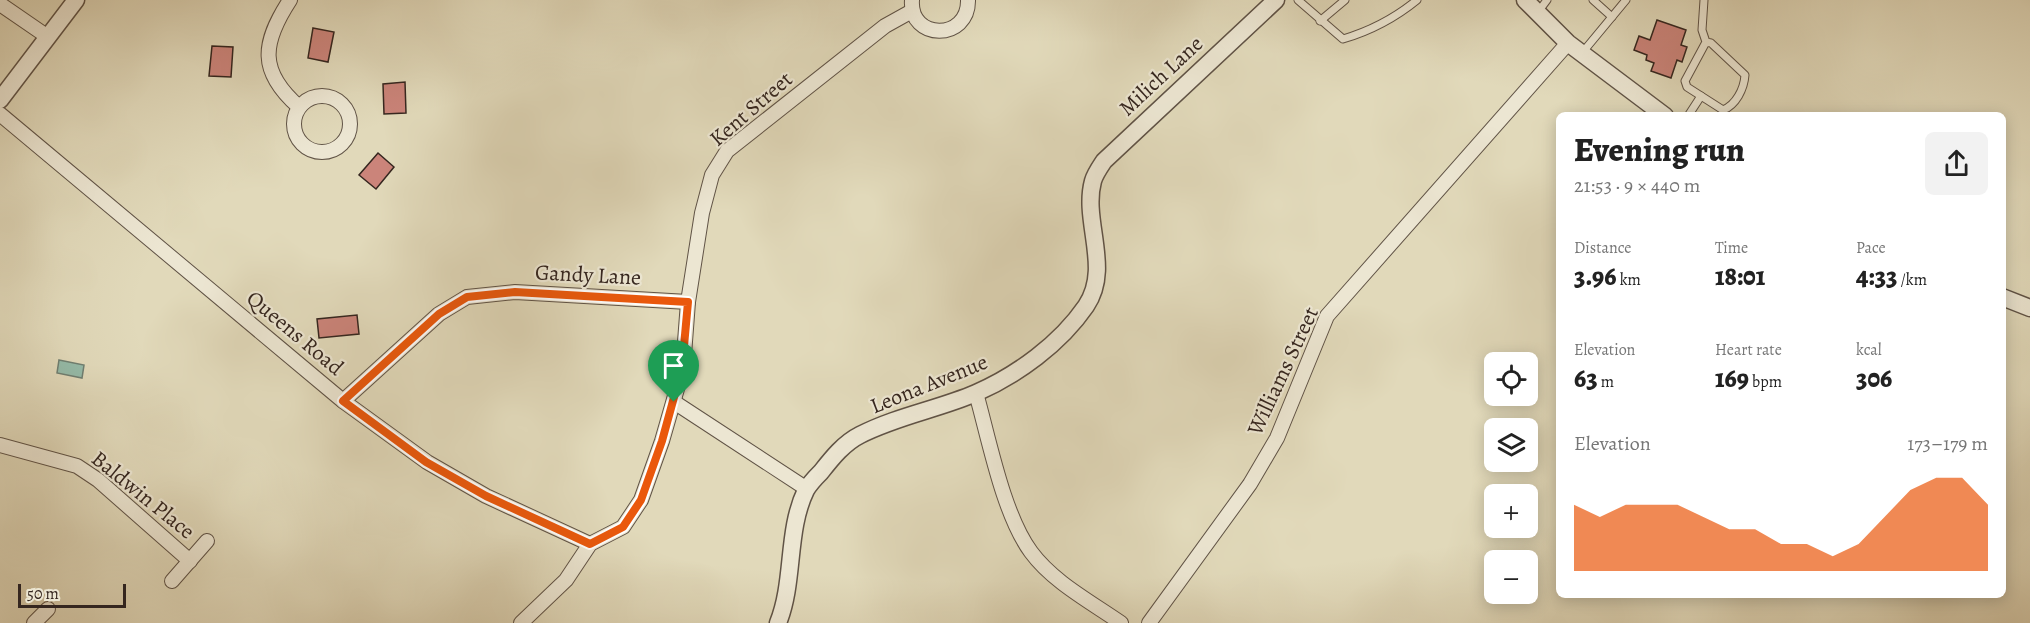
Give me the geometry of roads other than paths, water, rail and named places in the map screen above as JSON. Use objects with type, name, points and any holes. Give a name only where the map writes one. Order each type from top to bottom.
[{"type":"street","points":[[0,100],[76,0]]},
{"type":"street","points":[[290,0],[273,27],[268,55],[276,83],[299,107]]},
{"type":"street","name":"Kent Street","points":[[521,623],[566,580],[590,544],[623,527],[641,500],[674,402],[682,368],[688,302],[702,213],[712,175],[728,151],[912,5],[923,27],[936,32],[946,31],[964,19],[968,0]]},
{"type":"street","name":"Milich Lane","points":[[1104,161],[1276,0]]},
{"type":"street","points":[[1525,0],[1542,6],[1575,48],[1660,112]]},
{"type":"street","points":[[0,4],[48,37]]},
{"type":"street","name":"Williams Street","points":[[1149,623],[1250,484],[1277,438],[1327,316],[1575,48]]},
{"type":"street","points":[[329,96],[340,102],[351,120],[349,134],[342,144],[324,153],[314,151],[302,144],[294,126],[299,107],[306,100],[329,96]]},
{"type":"street","name":"Queens Road","points":[[0,114],[343,401],[426,462],[486,496],[590,544]]},
{"type":"street","name":"Leona Avenue","points":[[778,623],[789,575],[795,530],[807,489],[837,452],[859,435],[976,393],[1024,366],[1054,342],[1087,305],[1096,277],[1093,179],[1104,161]]},
{"type":"street","name":"Gandy Lane","points":[[343,401],[439,314],[467,297],[515,292],[688,302]]},
{"type":"street","points":[[2006,299],[2030,308]]},
{"type":"street","points":[[976,393],[1010,510],[1031,552],[1061,581],[1121,623]]},
{"type":"street","points":[[674,402],[807,489]]},
{"type":"street","name":"Baldwin Place","points":[[0,445],[77,466],[98,480],[190,561]]},
{"type":"street","name":"Baldwin Place","points":[[172,581],[207,541]]},
{"type":"street","points":[[34,623],[48,609]]},
{"type":"lane","points":[[1298,0],[1343,39],[1360,34],[1401,13],[1417,0]]},
{"type":"lane","points":[[1320,21],[1345,0]]},
{"type":"lane","points":[[1593,0],[1612,17]]},
{"type":"lane","points":[[1575,48],[1612,17],[1626,0]]},
{"type":"lane","points":[[1704,0],[1702,30],[1706,42],[1685,81],[1687,87],[1723,110],[1731,106],[1744,84],[1746,75],[1711,43],[1706,42]]},
{"type":"lane","points":[[1691,112],[1701,96]]}]
